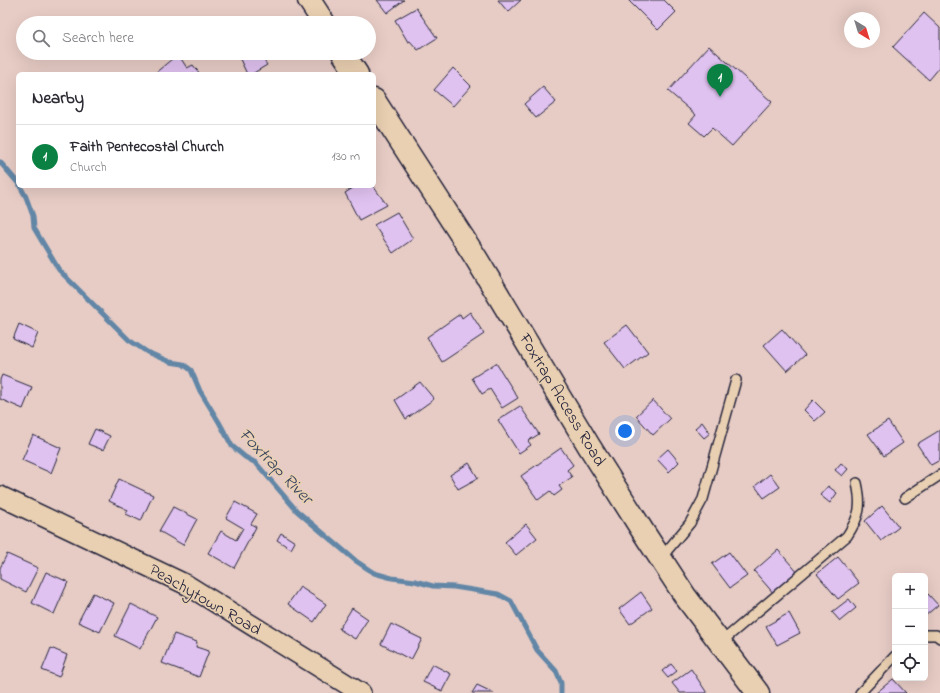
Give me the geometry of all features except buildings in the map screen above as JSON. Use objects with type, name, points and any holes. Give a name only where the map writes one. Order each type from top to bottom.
[{"type":"main road","points":[[309,0],[319,16]]},
{"type":"main road","points":[[348,60],[356,72]]},
{"type":"main road","name":"Foxtrap Access Road","points":[[376,103],[476,258],[589,446],[661,559],[685,596],[758,693]]},
{"type":"street","name":"Peachytown Road","points":[[0,496],[187,585],[361,693]]},
{"type":"lane","points":[[661,559],[690,523],[703,499],[736,380]]},
{"type":"lane","points":[[905,498],[940,475]]},
{"type":"lane","points":[[720,643],[847,536],[857,519],[861,500],[856,484]]},
{"type":"lane","points":[[928,635],[936,635],[940,638]]},
{"type":"lane","points":[[860,693],[892,659]]},
{"type":"waterway","name":"Foxtrap River","points":[[0,162],[16,181]]},
{"type":"waterway","name":"Foxtrap River","points":[[21,188],[33,216],[34,228],[59,270],[129,340],[147,352],[170,362],[183,364],[191,370],[200,391],[232,446],[245,457],[256,463],[297,511],[356,561],[374,573],[433,586],[454,587],[498,594],[511,601],[537,650],[556,671],[561,683],[561,693]]},
{"type":"place","name":"Faith Pentecostal Church","points":[[720,97]]}]
